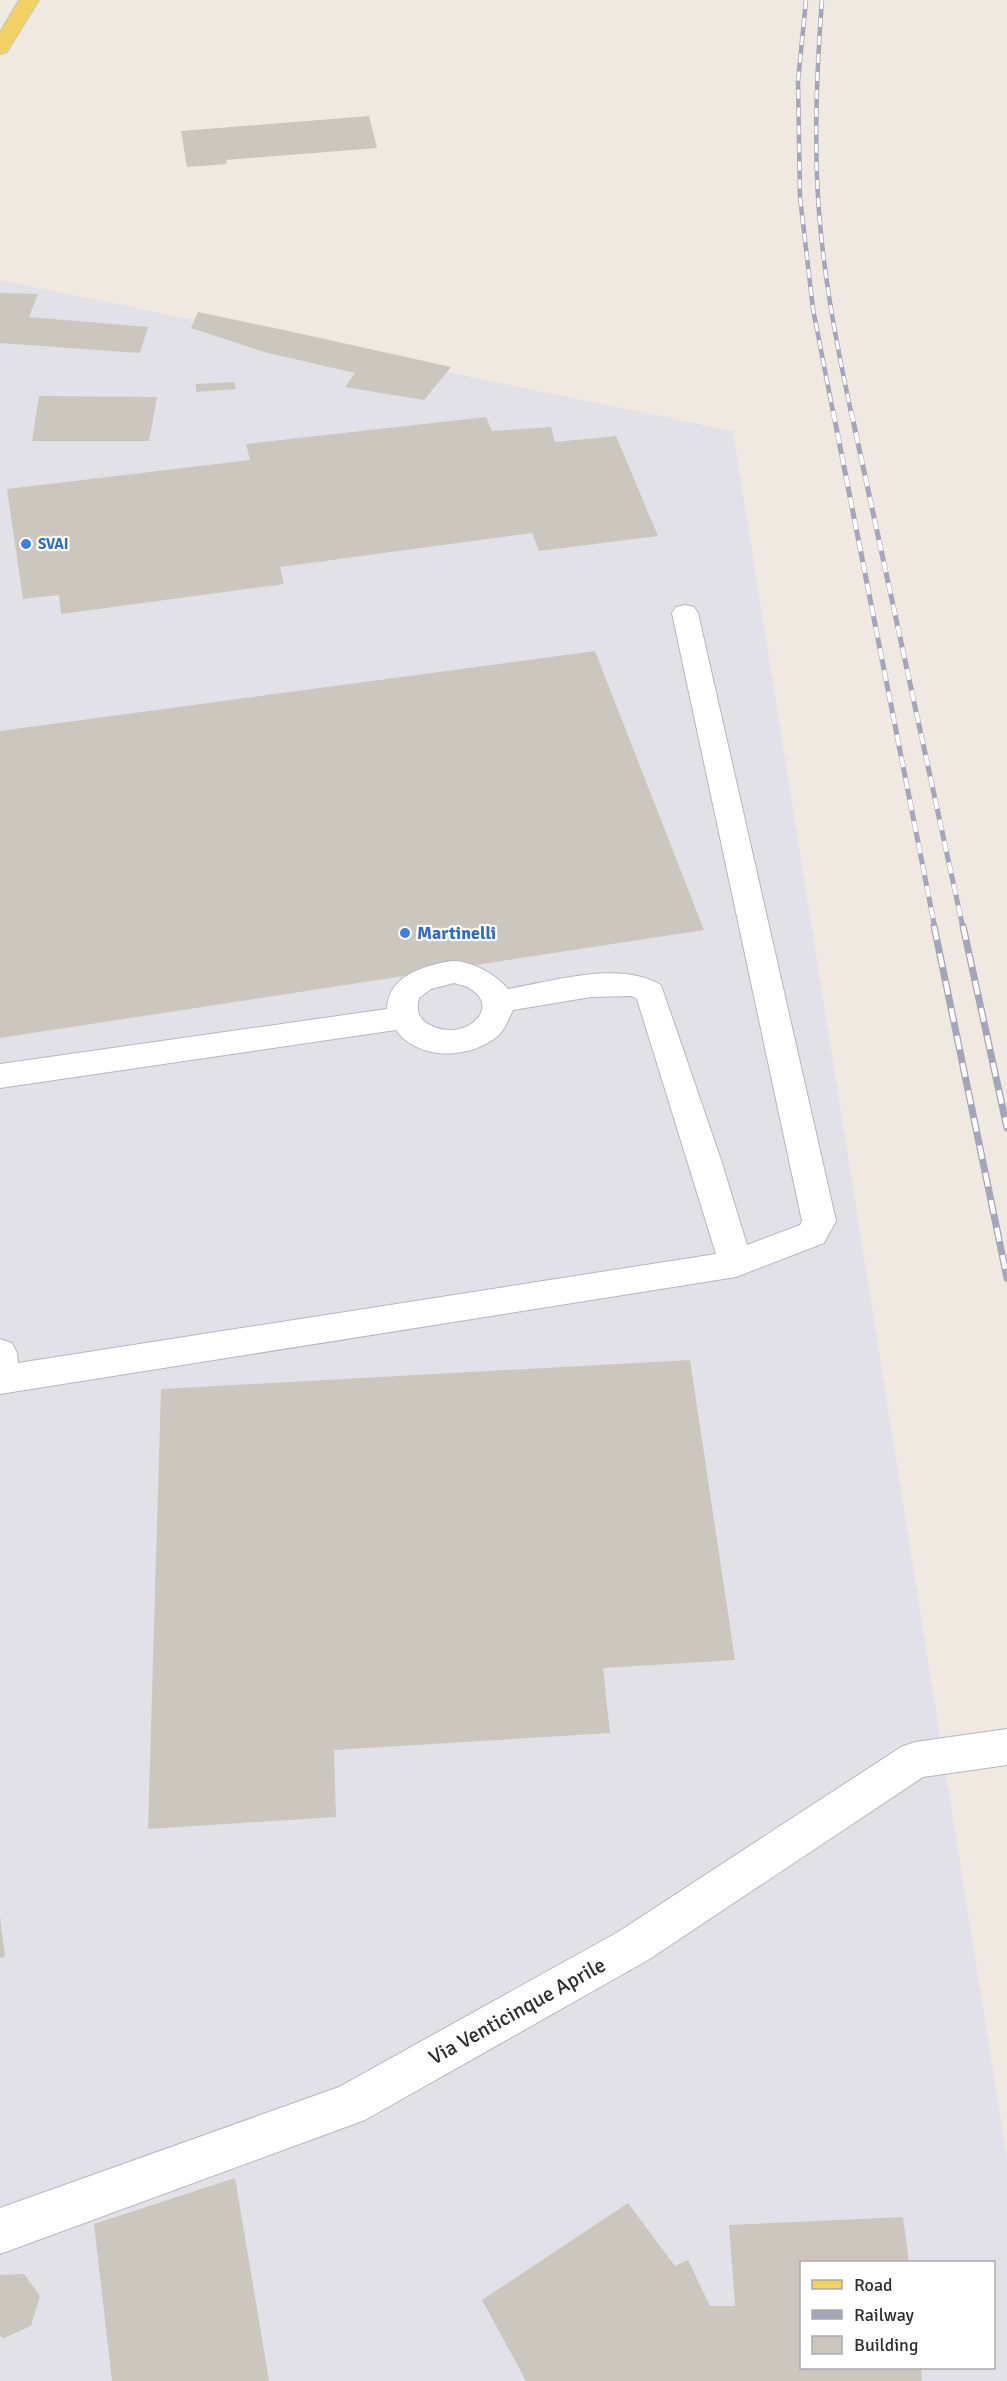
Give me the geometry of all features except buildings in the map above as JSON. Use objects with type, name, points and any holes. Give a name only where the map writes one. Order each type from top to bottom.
[{"type":"main road","points":[[0,48],[29,0]]},
{"type":"street","points":[[1,1366],[736,1264],[812,1234],[819,1221],[685,613]]},
{"type":"street","points":[[456,972],[471,975],[485,982],[494,991],[498,1002],[498,1013],[494,1023],[485,1031],[460,1041],[432,1040],[419,1035],[404,1018],[402,1006],[405,995],[413,985],[426,977],[441,973],[456,972]]},
{"type":"street","points":[[498,1002],[623,984],[639,986],[650,993],[705,1160],[736,1264]]},
{"type":"street","points":[[0,1076],[404,1018]]},
{"type":"street","name":"Via Venticinque Aprile","points":[[0,2231],[350,2105],[633,1946],[915,1760],[1007,1747]]},
{"type":"shaded area","points":[[0,280],[733,431],[1007,2159],[1007,2381],[0,2381]]},
{"type":"railway","points":[[806,0],[798,81],[800,197],[813,309],[833,412]]},
{"type":"railway","points":[[822,0],[817,98],[818,196],[830,305],[851,412]]},
{"type":"railway","points":[[833,411],[935,928]]},
{"type":"railway","points":[[851,411],[963,928]]},
{"type":"railway","points":[[934,926],[1007,1278]]},
{"type":"railway","points":[[963,926],[1007,1128]]},
{"type":"place","name":"SVAI","points":[[26,544]]},
{"type":"place","name":"Martinelli","points":[[405,933]]}]
